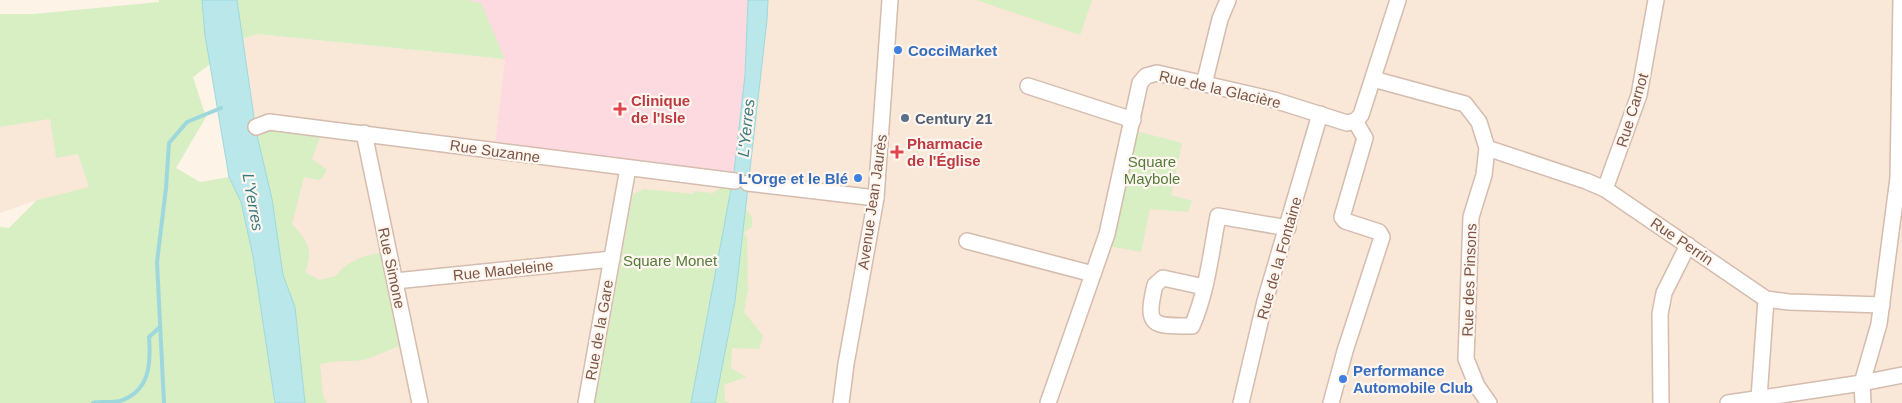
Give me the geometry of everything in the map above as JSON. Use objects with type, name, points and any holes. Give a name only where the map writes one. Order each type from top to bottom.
[{"type":"street","name":"Avenue Jean Jaurès","points":[[841,403],[846,364],[876,198],[890,0]]},
{"type":"street","points":[[1204,84],[1220,19],[1228,0]]},
{"type":"street","points":[[1332,403],[1345,351],[1382,237],[1379,232],[1345,221],[1342,217],[1365,138],[1355,121],[1361,115],[1398,0]]},
{"type":"street","name":"Rue Carnot","points":[[1605,189],[1640,95],[1656,0]]},
{"type":"street","points":[[1863,403],[1862,383],[1879,324],[1898,178],[1902,0]]},
{"type":"street","name":"Rue de la Glacière","points":[[1048,403],[1107,234],[1140,83],[1146,76],[1157,73],[1274,100],[1347,123],[1355,121]]},
{"type":"street","name":"Rue des Pinsons","points":[[1373,78],[1465,104],[1479,122],[1488,148],[1484,175],[1471,217],[1466,359],[1477,386],[1488,403]]},
{"type":"street","points":[[1028,86],[1132,120]]},
{"type":"street","name":"Rue de la Fontaine","points":[[1241,403],[1265,300],[1288,228],[1320,114]]},
{"type":"street","name":"Rue Suzanne","points":[[256,127],[269,122],[876,198]]},
{"type":"street","name":"Rue Simone","points":[[364,133],[420,403]]},
{"type":"street","name":"Rue Perrin","points":[[1488,148],[1605,189],[1766,299],[1790,302],[1882,305]]},
{"type":"street","name":"Rue de la Gare","points":[[586,403],[628,168]]},
{"type":"street","points":[[1204,288],[1218,216],[1288,228]]},
{"type":"street","points":[[967,241],[1093,274]]},
{"type":"street","points":[[1661,403],[1660,314],[1664,293],[1688,245]]},
{"type":"street","name":"Rue Madeleine","points":[[395,281],[612,259]]},
{"type":"street","points":[[1758,398],[1766,299]]},
{"type":"street","points":[[1728,403],[1862,383],[1902,374]]},
{"type":"shaded area","name":"Clinique de l'Isle","points":[[244,0],[748,0],[745,75],[734,172],[495,143],[505,59],[247,18]]},
{"type":"shaded area","points":[[768,0],[1902,0],[1902,403],[305,403],[295,307],[256,131],[243,39],[257,34],[505,59],[495,143],[749,175]]},
{"type":"shaded area","points":[[50,119],[56,157],[78,154],[90,187],[37,200],[0,213],[0,127]]},
{"type":"green space","points":[[159,0],[467,0],[481,3],[505,59],[257,34],[243,39],[193,77],[206,117],[176,168],[200,182],[229,177],[241,202],[253,256],[275,403],[0,403],[0,227],[9,228],[37,200],[89,187],[78,154],[56,158],[50,119],[0,127],[0,14],[34,14],[159,2]]},
{"type":"green space","points":[[976,0],[1092,0],[1080,35]]},
{"type":"green space","points":[[295,130],[321,134],[312,159],[327,170],[320,180],[304,177],[292,224],[302,235],[308,246],[309,257],[305,272],[319,280],[336,276],[345,266],[355,260],[380,253],[399,346],[363,360],[320,364],[323,396],[327,403],[305,403],[295,307],[283,275],[272,199],[256,131]]},
{"type":"green space","name":"Square Maybole","points":[[1136,131],[1182,143],[1171,195],[1192,201],[1188,212],[1150,209],[1141,252],[1109,246]]},
{"type":"green space","name":"Square Monet","points":[[720,181],[735,184],[742,205],[752,217],[752,227],[744,232],[747,238],[748,290],[744,312],[763,336],[759,349],[732,348],[731,368],[746,377],[724,385],[725,401],[730,403],[591,403],[597,374],[601,369],[633,194],[644,189],[693,194],[694,191],[713,193],[719,189]]},
{"type":"water","name":"L'Yerres","points":[[202,0],[237,0],[256,131],[272,199],[283,275],[295,307],[305,403],[275,403],[253,256],[241,202],[229,177],[205,35]]},
{"type":"water","name":"L'Yerres","points":[[748,0],[768,0],[735,301],[715,403],[691,403],[731,189],[734,187],[736,178],[734,172],[745,75]]},
{"type":"waterway","points":[[164,403],[157,262],[166,188],[169,143],[187,122],[221,108]]},
{"type":"waterway","points":[[93,403],[120,401],[137,391],[143,383],[149,366],[149,337],[160,327]]},
{"type":"place","name":"CocciMarket","points":[[898,50]]},
{"type":"place","name":"Clinique de l'Isle","points":[[620,109]]},
{"type":"place","name":"Century 21","points":[[905,118]]},
{"type":"place","name":"Pharmacie de l'Église","points":[[897,152]]},
{"type":"place","name":"L'Orge et le Blé","points":[[858,178]]},
{"type":"place","name":"Performance Automobile Club","points":[[1343,379]]}]
